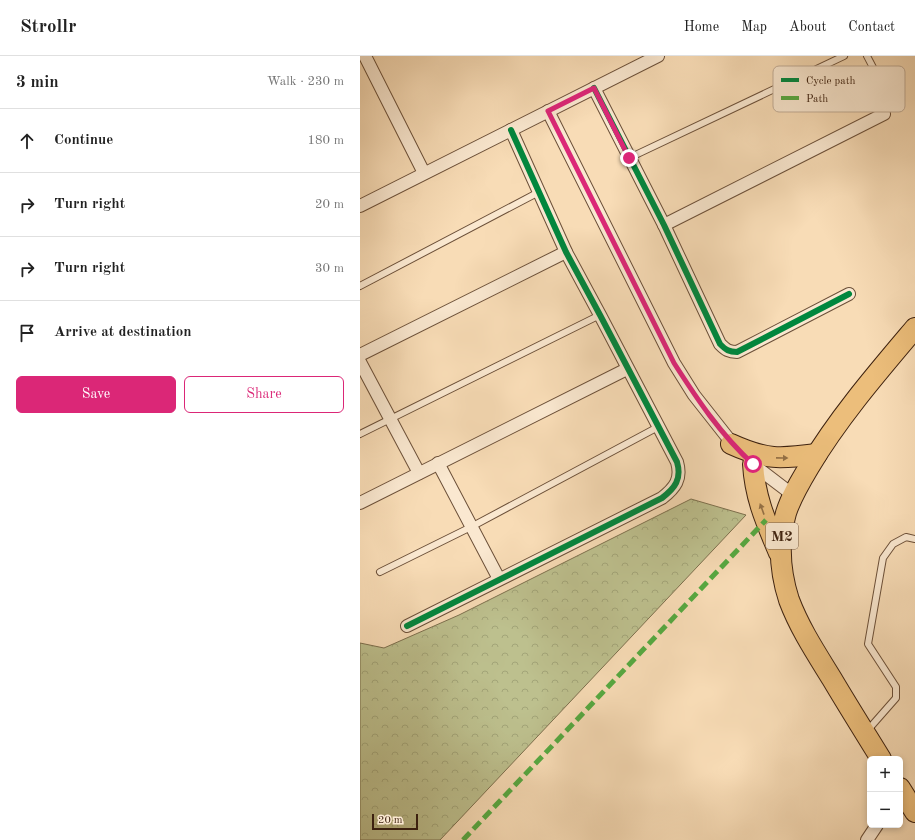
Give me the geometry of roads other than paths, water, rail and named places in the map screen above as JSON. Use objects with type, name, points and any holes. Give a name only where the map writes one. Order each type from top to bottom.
[{"type":"main road","name":"M2","points":[[879,756],[805,637],[789,598],[784,578],[781,558],[781,537],[786,514],[793,495],[817,454],[851,405],[915,328]]},
{"type":"main road","points":[[731,444],[750,453],[766,457],[784,458],[817,454]]},
{"type":"main road","points":[[753,464],[754,483],[759,502],[781,558]]},
{"type":"street","points":[[365,56],[424,173]]},
{"type":"street","points":[[360,206],[658,56]]},
{"type":"street","points":[[594,88],[664,225],[720,344],[731,352],[737,352],[849,294]]},
{"type":"street","points":[[548,111],[674,363],[694,395],[731,444],[753,464],[793,495]]},
{"type":"street","points":[[664,225],[884,114]]},
{"type":"street","points":[[407,626],[662,498],[670,492],[679,477],[677,462],[566,252],[511,130]]},
{"type":"street","points":[[360,354],[566,252]]},
{"type":"street","points":[[360,362],[419,473]]},
{"type":"street","points":[[360,503],[627,369]]},
{"type":"street","points":[[438,463],[499,579]]},
{"type":"street","points":[[867,840],[875,828]]},
{"type":"lane","points":[[823,66],[844,56]]},
{"type":"lane","points":[[867,56],[872,66]]},
{"type":"lane","points":[[629,158],[773,90]]},
{"type":"lane","points":[[360,286],[539,192]]},
{"type":"lane","points":[[360,434],[600,315]]},
{"type":"lane","points":[[380,572],[471,527],[658,426]]},
{"type":"lane","points":[[865,733],[896,698],[896,686],[868,644],[883,558],[893,544],[906,537],[915,539]]}]
